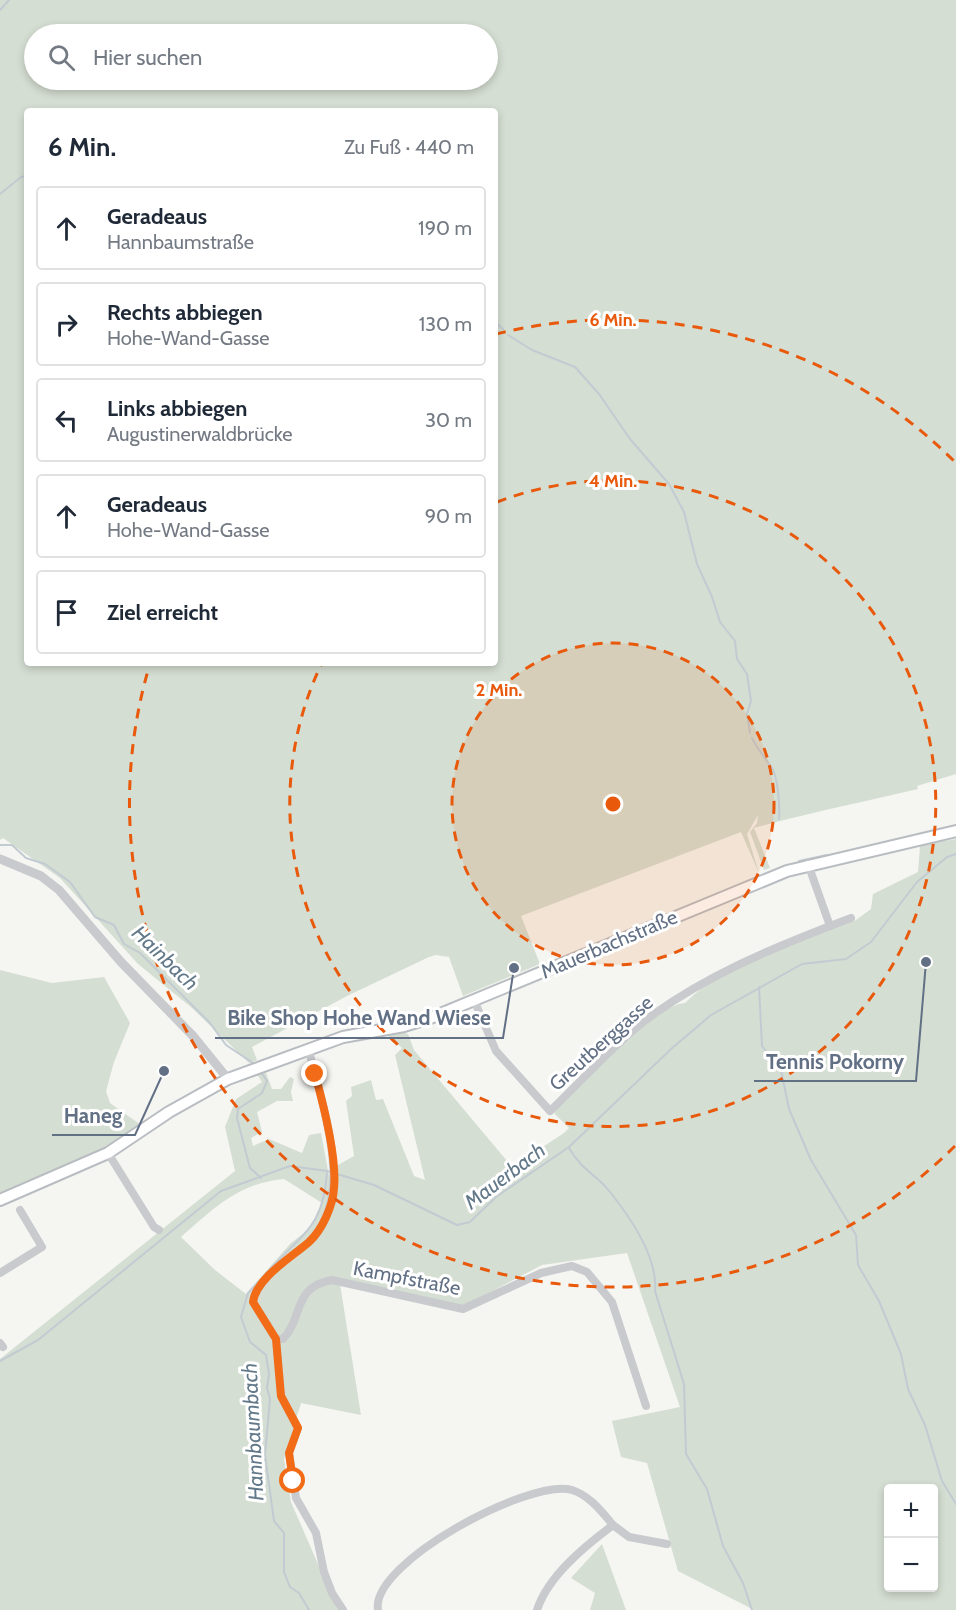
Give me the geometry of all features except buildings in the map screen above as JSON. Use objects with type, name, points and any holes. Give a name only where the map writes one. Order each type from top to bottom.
[{"type":"main road","name":"Mauerbachstraße","points":[[228,1079],[353,1034],[425,1020],[776,874],[808,864],[956,831]]},
{"type":"main road","points":[[0,1200],[108,1153],[169,1112],[228,1079]]},
{"type":"street","points":[[0,859],[41,876],[59,890],[126,968],[194,1038],[228,1079]]},
{"type":"street","points":[[808,864],[830,926]]},
{"type":"street","name":"Greutberggasse","points":[[474,1000],[496,1051],[550,1111],[653,1015],[730,968],[851,918]]},
{"type":"street","points":[[309,1051],[320,1090],[332,1162],[334,1183],[329,1209],[315,1235],[278,1266],[259,1288],[253,1302],[276,1339],[281,1396],[298,1428],[289,1453],[296,1498],[316,1533],[324,1572],[332,1593],[343,1610]]},
{"type":"street","points":[[108,1153],[154,1227],[159,1230]]},
{"type":"street","points":[[0,1273],[42,1247],[20,1210]]},
{"type":"street","name":"Kampfstraße","points":[[276,1339],[283,1339],[290,1332],[296,1310],[307,1292],[319,1282],[332,1280],[463,1308],[541,1273],[572,1266],[587,1272],[612,1302],[646,1406]]},
{"type":"street","points":[[378,1610],[377,1599],[380,1591],[402,1566],[447,1534],[512,1501],[551,1490],[574,1490],[630,1537],[667,1544]]},
{"type":"street","points":[[537,1610],[545,1592],[560,1573],[613,1525]]},
{"type":"shaded area","points":[[0,0],[956,0],[956,774],[917,786],[918,789],[754,828],[770,868],[764,870],[750,832],[757,823],[758,815],[747,834],[759,873],[741,832],[521,916],[540,964],[463,996],[449,957],[436,955],[429,957],[347,996],[252,1047],[257,1060],[249,1063],[192,1008],[138,964],[60,878],[3,838],[0,840]]},
{"type":"shaded area","points":[[943,839],[944,841],[956,839],[956,1610],[754,1610],[678,1571],[647,1463],[621,1457],[612,1421],[680,1407],[627,1253],[542,1265],[464,1306],[339,1278],[361,1415],[301,1403],[284,1459],[291,1502],[338,1610],[0,1610],[0,1359],[235,1171],[225,1127],[236,1099],[262,1082],[256,1073],[265,1070],[272,1089],[281,1089],[290,1077],[294,1079],[291,1092],[293,1101],[277,1101],[257,1112],[262,1132],[251,1138],[253,1146],[269,1139],[302,1153],[309,1135],[321,1133],[329,1176],[337,1178],[338,1165],[354,1156],[346,1101],[352,1096],[351,1087],[371,1080],[376,1100],[383,1099],[414,1176],[425,1180],[395,1055],[402,1048],[387,1035],[401,1032],[408,1034],[414,1050],[512,1167],[569,1128],[554,1113],[619,1047],[655,1017],[671,1007],[685,1003],[702,988],[743,964],[789,944],[856,920],[871,909],[873,894],[918,872],[920,846],[895,852],[894,849]],"holes":[[[284,1179],[322,1203],[310,1228],[290,1244],[246,1294],[215,1270],[181,1237],[216,1207],[240,1191],[268,1181]]]},
{"type":"shaded area","points":[[0,970],[52,983],[104,977],[130,1023],[114,1062],[106,1091],[110,1103],[141,1125],[75,1165],[0,1195]]},
{"type":"shaded area","points":[[602,1544],[626,1610],[590,1610],[595,1593],[571,1578]]},
{"type":"waterway","points":[[0,10],[9,0]]},
{"type":"waterway","points":[[0,194],[24,176]]},
{"type":"waterway","points":[[498,325],[503,329]]},
{"type":"waterway","points":[[508,335],[532,350],[575,367],[599,394],[630,439],[669,484],[684,512],[697,564],[720,622],[735,641],[737,659],[747,674],[751,701],[747,714],[750,733]]},
{"type":"waterway","points":[[752,738],[773,770],[778,792],[779,819]]},
{"type":"waterway","name":"Hainbach","points":[[0,845],[12,845],[26,858],[45,864],[70,882],[95,917],[114,925],[124,944],[140,953],[210,1023],[226,1045],[256,1065]]},
{"type":"waterway","name":"Mauerbach","points":[[0,1361],[38,1340],[221,1191],[290,1166],[327,1171],[374,1185],[457,1225],[470,1222],[496,1197],[569,1147],[671,1049],[711,1015],[802,964],[846,959],[871,942],[917,882],[947,857],[956,854]]},
{"type":"waterway","points":[[799,861],[827,855]]},
{"type":"waterway","points":[[759,987],[762,1046],[781,1070],[789,1109],[811,1160],[856,1235],[858,1265],[879,1301],[901,1354],[908,1389],[925,1425],[942,1481],[956,1504]]},
{"type":"waterway","name":"Hainbach","points":[[261,1072],[267,1081],[262,1093],[238,1109],[237,1118],[250,1168],[261,1178]]},
{"type":"waterway","points":[[569,1148],[579,1162],[605,1186],[618,1202],[641,1238],[647,1252],[655,1278],[655,1291],[684,1384],[686,1454],[707,1489],[723,1546],[743,1583],[752,1610]]},
{"type":"waterway","name":"Hannbaumbach","points":[[270,1269],[302,1237],[316,1217],[325,1191],[327,1173]]},
{"type":"waterway","name":"Hannbaumbach","points":[[258,1282],[248,1293],[241,1317],[250,1342],[266,1355],[269,1374],[267,1388],[270,1399],[265,1455],[274,1521],[284,1533],[284,1572],[290,1587],[299,1593],[309,1610]]},
{"type":"place","name":"Tennis Pokorny","points":[[926,962]]},
{"type":"place","name":"Bike Shop Hohe Wand Wiese","points":[[514,968]]},
{"type":"place","name":"Haneg","points":[[164,1071]]},
{"type":"route","points":[[293,1481],[289,1453],[298,1428],[281,1396],[274,1333],[253,1302],[259,1288],[278,1266],[315,1235],[329,1209],[333,1196],[332,1162],[320,1090],[315,1074]]}]
